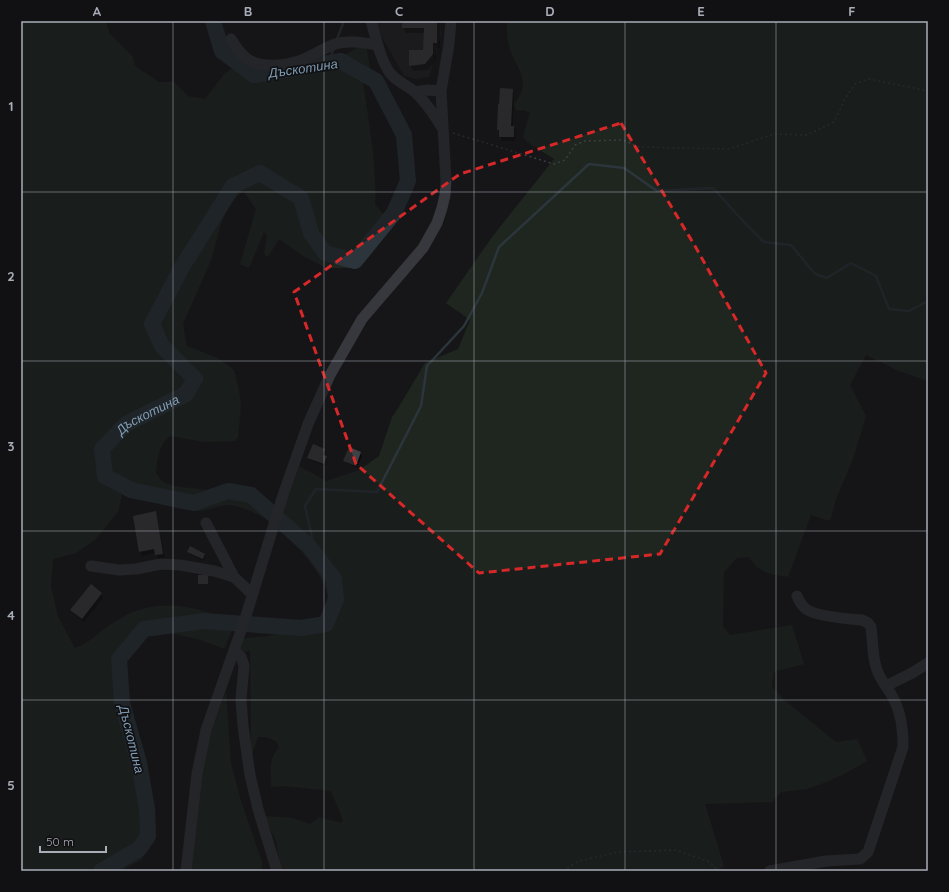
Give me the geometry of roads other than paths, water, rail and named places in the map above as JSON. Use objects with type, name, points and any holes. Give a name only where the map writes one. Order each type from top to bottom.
[{"type":"street","points":[[371,21],[382,56],[390,73],[400,83],[415,92],[431,110],[443,130]]},
{"type":"street","points":[[186,871],[197,774],[205,738],[245,619],[277,513],[308,424],[330,375],[362,319],[423,248],[437,223],[442,208],[446,180],[441,91],[449,44],[451,21]]},
{"type":"street","points":[[231,40],[244,56],[250,60],[261,64],[273,65],[302,60],[335,44],[358,42],[378,45]]},
{"type":"street","points":[[415,92],[428,90],[441,91]]},
{"type":"street","points":[[206,523],[234,577],[252,594]]},
{"type":"street","points":[[91,566],[119,570],[136,569],[161,564],[180,565],[214,571],[234,577]]},
{"type":"street","points":[[770,871],[826,861],[860,859],[868,852],[903,747],[901,718],[893,699],[880,678],[876,668],[871,627],[868,623],[862,620],[820,614],[807,610],[800,603],[797,596]]},
{"type":"street","points":[[236,645],[244,666],[241,699],[250,775],[278,871]]},
{"type":"street","points":[[886,686],[912,674],[928,664]]},
{"type":"waterway","name":"Дъскотина","points":[[101,871],[139,849],[148,836],[147,809],[139,763],[122,703],[119,659],[144,629],[204,621],[301,628],[326,624],[336,599],[334,579],[309,546],[251,495],[228,491],[194,503],[131,490],[105,476],[102,449],[126,424],[186,394],[195,379],[162,346],[152,324],[182,267],[233,186],[260,173],[301,198],[311,233],[325,253],[355,261],[394,213],[408,181],[404,135],[376,81],[341,61],[254,75],[222,51],[213,21]]},
{"type":"waterway","points":[[337,39],[344,21]]},
{"type":"waterway","points":[[328,63],[334,48]]},
{"type":"waterway","points":[[309,546],[312,537],[305,506],[316,489],[377,492],[421,406],[427,366],[464,326],[482,293],[499,247],[589,164],[624,168],[657,191],[713,188],[764,242],[791,245],[815,274],[827,278],[851,263],[876,276],[889,309],[909,311],[928,301]]}]
